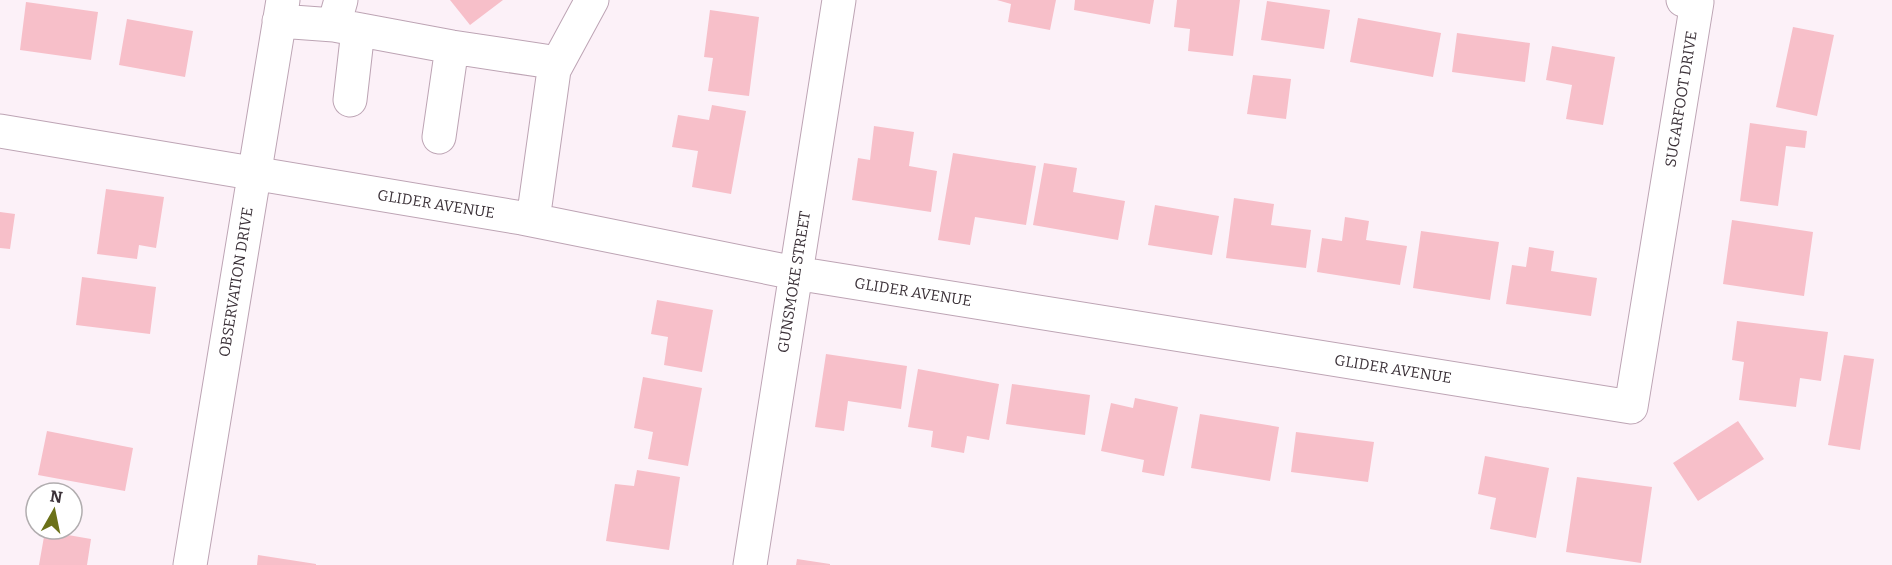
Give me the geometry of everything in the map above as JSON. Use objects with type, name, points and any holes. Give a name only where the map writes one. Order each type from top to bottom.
[{"type":"street","points":[[533,220],[554,70],[592,0]]},
{"type":"street","name":"GUNSMOKE STREET","points":[[750,565],[839,0]]},
{"type":"street","name":"SUGARFOOT DRIVE","points":[[1664,209],[1697,2],[1683,0]]},
{"type":"street","points":[[281,10],[344,18],[452,47],[545,60],[554,70]]},
{"type":"street","name":"OBSERVATION DRIVE","points":[[190,565],[281,10]]},
{"type":"street","points":[[344,18],[350,100]]},
{"type":"street","points":[[439,137],[452,47]]},
{"type":"street","name":"GLIDER AVENUE","points":[[0,131],[533,220],[795,273],[1631,407],[1664,209]]},
{"type":"building","points":[[450,0],[503,0],[470,25]]},
{"type":"building","points":[[997,0],[1056,0],[1050,30],[1008,22],[1011,4]]},
{"type":"building","points":[[1075,0],[1154,0],[1150,24],[1074,10]]},
{"type":"building","points":[[1177,0],[1240,0],[1233,56],[1188,51],[1190,29],[1174,27]]},
{"type":"building","points":[[1267,1],[1330,10],[1324,49],[1261,40]]},
{"type":"building","points":[[26,2],[98,12],[91,60],[20,50]]},
{"type":"building","points":[[710,10],[759,17],[749,96],[708,91],[713,58],[704,57]]},
{"type":"building","points":[[1358,18],[1441,33],[1433,77],[1350,62]]},
{"type":"building","points":[[127,19],[193,31],[185,77],[119,65]]},
{"type":"building","points":[[1793,27],[1834,35],[1817,116],[1776,107]]},
{"type":"building","points":[[1457,33],[1530,43],[1525,82],[1452,72]]},
{"type":"building","points":[[1552,46],[1615,57],[1603,125],[1566,119],[1572,85],[1546,80]]},
{"type":"building","points":[[1253,75],[1291,79],[1286,119],[1247,114]]},
{"type":"building","points":[[712,105],[746,111],[731,194],[692,187],[698,151],[672,147],[678,115],[709,120]]},
{"type":"building","points":[[1750,123],[1807,131],[1805,148],[1786,146],[1778,206],[1740,201]]},
{"type":"building","points":[[874,126],[914,132],[909,166],[937,171],[931,212],[852,200],[858,158],[870,160]]},
{"type":"building","points":[[953,153],[1036,166],[1026,225],[975,217],[970,245],[938,240]]},
{"type":"building","points":[[1044,163],[1077,168],[1073,192],[1125,201],[1118,240],[1033,225]]},
{"type":"building","points":[[106,189],[164,197],[156,248],[139,245],[137,259],[97,254]]},
{"type":"building","points":[[1234,198],[1274,204],[1271,225],[1311,230],[1306,268],[1226,258]]},
{"type":"building","points":[[1155,205],[1219,216],[1212,255],[1148,245]]},
{"type":"building","points":[[0,212],[15,214],[10,249],[0,248]]},
{"type":"building","points":[[1345,217],[1369,221],[1366,240],[1407,246],[1400,285],[1317,272],[1322,238],[1342,241]]},
{"type":"building","points":[[1732,220],[1813,232],[1804,296],[1723,284]]},
{"type":"building","points":[[1421,231],[1499,242],[1490,300],[1413,288]]},
{"type":"building","points":[[1529,247],[1554,251],[1551,271],[1597,278],[1591,316],[1506,304],[1512,265],[1526,267]]},
{"type":"building","points":[[82,277],[156,287],[150,334],[76,325]]},
{"type":"building","points":[[657,300],[713,310],[702,372],[664,365],[668,337],[651,334]]},
{"type":"building","points":[[1737,321],[1828,332],[1821,381],[1800,378],[1796,407],[1739,400],[1744,362],[1732,360]]},
{"type":"building","points":[[826,354],[907,366],[901,409],[848,401],[844,431],[815,427]]},
{"type":"building","points":[[1844,355],[1874,359],[1860,450],[1828,445]]},
{"type":"building","points":[[918,369],[999,384],[989,440],[967,436],[964,453],[931,447],[933,431],[908,427]]},
{"type":"building","points":[[643,377],[702,388],[688,466],[648,459],[653,432],[634,428]]},
{"type":"building","points":[[1012,384],[1090,395],[1085,435],[1006,424]]},
{"type":"building","points":[[1135,398],[1178,407],[1164,476],[1142,472],[1144,460],[1101,451],[1111,403],[1133,408]]},
{"type":"building","points":[[1200,414],[1279,427],[1270,481],[1191,468]]},
{"type":"building","points":[[1738,421],[1764,459],[1698,501],[1673,463]]},
{"type":"building","points":[[47,431],[133,448],[125,491],[84,483],[84,481],[38,475]]},
{"type":"building","points":[[1296,432],[1374,442],[1368,482],[1291,472]]},
{"type":"building","points":[[1485,456],[1549,468],[1536,538],[1490,529],[1496,498],[1478,494]]},
{"type":"building","points":[[637,470],[680,477],[669,550],[606,541],[615,484],[634,486]]},
{"type":"building","points":[[1577,477],[1652,487],[1641,563],[1566,552]]},
{"type":"building","points":[[91,539],[87,565],[39,565],[43,541]]},
{"type":"building","points":[[258,555],[316,564],[316,565],[257,565]]},
{"type":"building","points":[[797,559],[830,564],[830,565],[796,565]]}]
